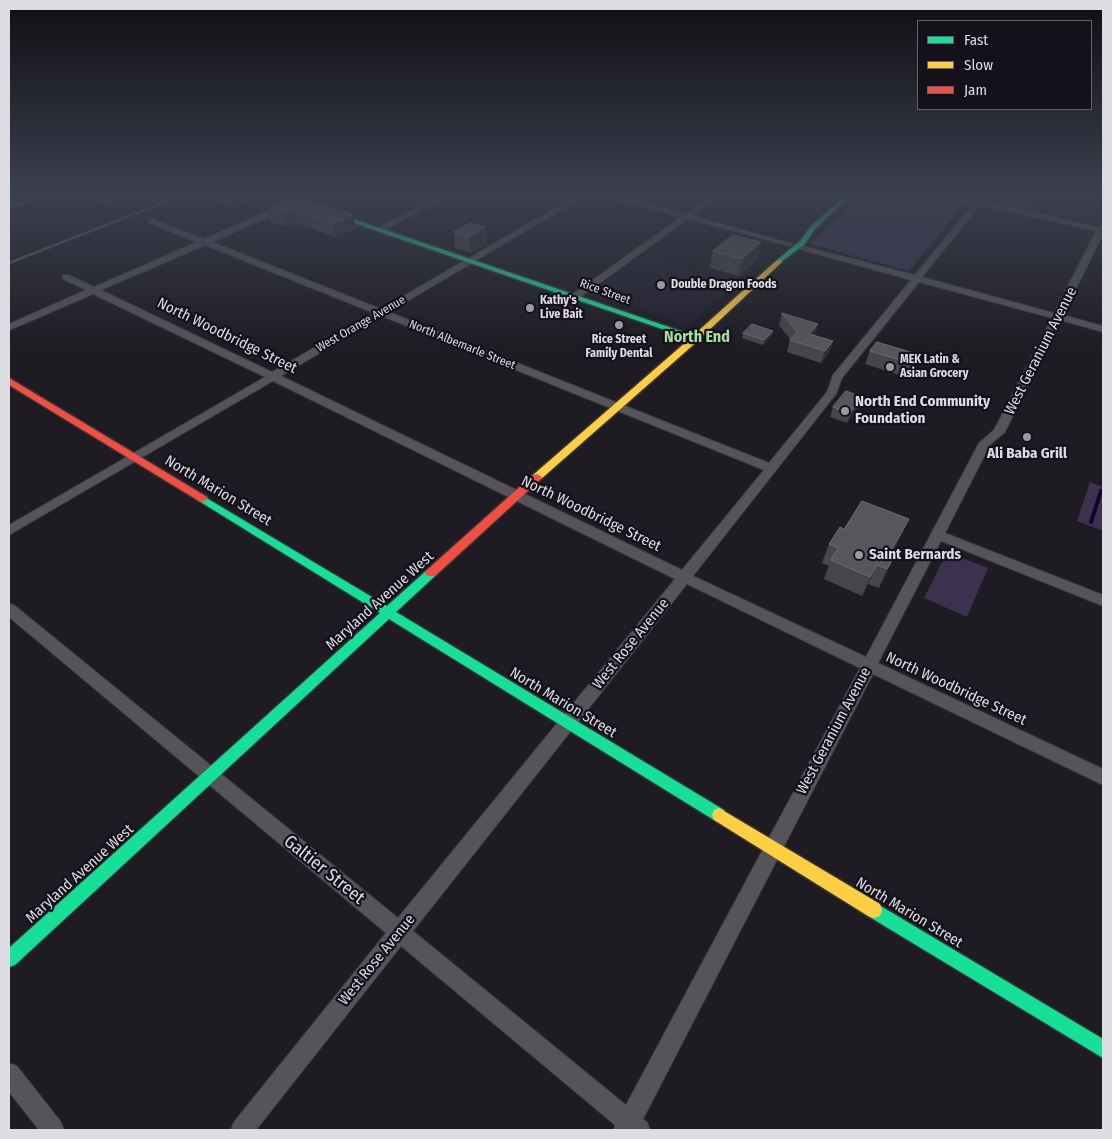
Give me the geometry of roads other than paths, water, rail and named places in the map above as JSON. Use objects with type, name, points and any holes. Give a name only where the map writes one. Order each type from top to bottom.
[{"type":"main road","name":"Rice Street","points":[[433,247],[697,338]]},
{"type":"main road","name":"Maryland Avenue West","points":[[9,959],[615,407],[697,338],[752,287],[791,247]]},
{"type":"main road","name":"North Marion Street","points":[[9,381],[314,566],[566,723],[1103,1048]]},
{"type":"street","points":[[9,328],[193,247]]},
{"type":"street","name":"North Albemarle Street","points":[[218,247],[772,469]]},
{"type":"street","name":"West Orange Avenue","points":[[9,531],[493,247]]},
{"type":"street","points":[[576,296],[644,247]]},
{"type":"street","points":[[801,247],[1103,328]]},
{"type":"street","name":"West Rose Avenue","points":[[242,1130],[566,723],[772,469],[832,392],[837,377],[942,247]]},
{"type":"street","name":"West Geranium Avenue","points":[[631,1128],[773,847],[985,443],[1000,432],[1094,247]]},
{"type":"street","name":"North Woodbridge Street","points":[[66,277],[684,578],[1103,777]]},
{"type":"street","points":[[938,535],[1103,600]]},
{"type":"street","name":"Galtier Street","points":[[9,609],[399,932],[631,1128]]},
{"type":"street","points":[[9,1074],[53,1130]]},
{"type":"waterway","points":[[1091,522],[1101,491]]},
{"type":"railway","points":[[9,263],[49,247]]},
{"type":"place","name":"Double Dragon Foods","points":[[661,285]]},
{"type":"place","name":"Kathy's Live Bait","points":[[530,308]]},
{"type":"place","name":"Rice Street Family Dental","points":[[619,325]]},
{"type":"place","name":"MEK Latin & Asian Grocery","points":[[890,367]]},
{"type":"place","name":"North End Community Foundation","points":[[845,411]]},
{"type":"place","name":"Ali Baba Grill","points":[[1027,437]]},
{"type":"place","name":"Saint Bernards","points":[[859,555]]},
{"type":"district","name":"North End","points":[[697,338]]}]
